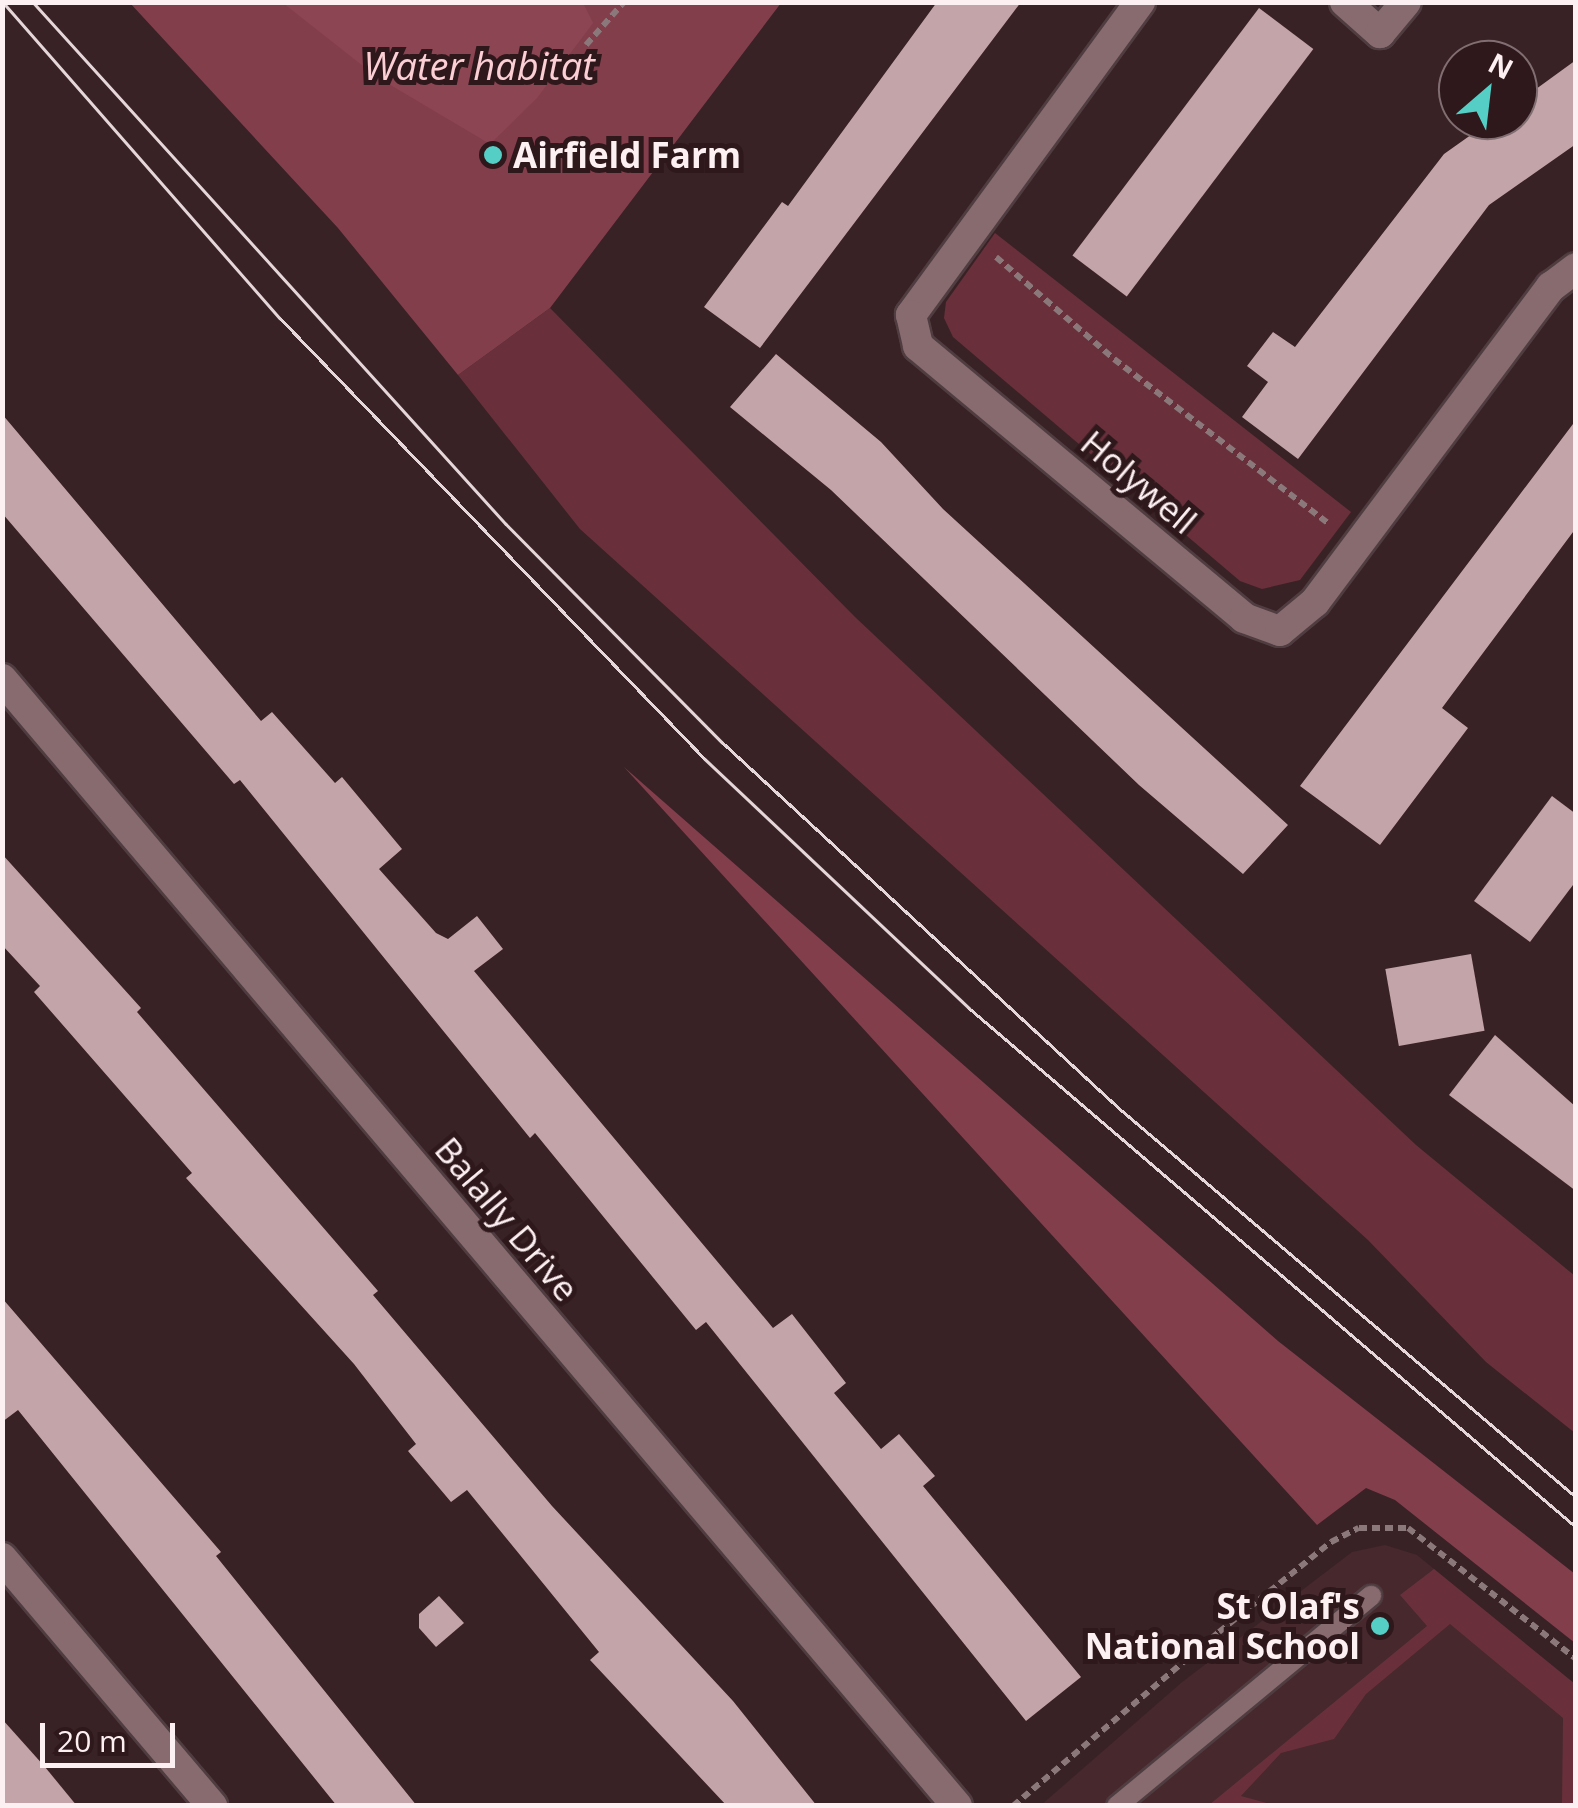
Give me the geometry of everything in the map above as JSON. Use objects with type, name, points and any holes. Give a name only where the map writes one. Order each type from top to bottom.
[{"type":"street","name":"Holywell","points":[[1140,2],[911,316],[918,346],[1244,618],[1280,630],[1315,602],[1551,286],[1576,268]]},
{"type":"street","points":[[1345,2],[1380,33],[1406,2]]},
{"type":"street","name":"Balally Drive","points":[[2,679],[957,1806]]},
{"type":"street","points":[[2,1558],[212,1806]]},
{"type":"lane","points":[[1116,1806],[1371,1596]]},
{"type":"path","points":[[586,45],[624,2]]},
{"type":"path","points":[[968,233],[1114,359],[1358,546]]},
{"type":"shaded area","name":"Airfield Farm","points":[[130,3],[781,3],[550,308],[458,375],[338,228]]},
{"type":"shaded area","points":[[995,233],[1351,512],[1300,580],[1262,589],[1240,581],[953,337],[944,318],[946,302]]},
{"type":"shaded area","points":[[550,308],[855,617],[1416,1145],[1575,1276],[1575,1433],[1486,1362],[1368,1240],[580,529],[458,375]]},
{"type":"shaded area","points":[[624,767],[1278,1341],[1575,1574],[1575,1643],[1395,1500],[1366,1488],[1317,1525]]},
{"type":"shaded area","name":"St Olaf's National School","points":[[1385,1545],[1417,1555],[1575,1684],[1575,1805],[1040,1806],[1181,1683],[1352,1552]]},
{"type":"shaded area","points":[[1434,1569],[1575,1684],[1575,1805],[1562,1805],[1563,1718],[1450,1624],[1366,1694],[1334,1739],[1281,1753],[1241,1796],[1274,1805],[1209,1805],[1427,1626],[1400,1595]]},
{"type":"water","name":"Water habitat","points":[[283,3],[583,3],[593,23],[537,98],[490,144],[377,77]]},
{"type":"building","points":[[937,2],[1021,2],[760,348],[704,307],[782,202],[788,206]]},
{"type":"building","points":[[1259,8],[1313,49],[1127,297],[1072,256]]},
{"type":"building","points":[[1576,60],[1576,144],[1489,205],[1298,459],[1242,417],[1268,382],[1247,366],[1273,332],[1295,347],[1444,154],[1464,140],[1538,140],[1538,88]]},
{"type":"building","points":[[776,354],[881,442],[943,509],[1288,825],[1243,874],[1139,785],[831,490],[730,407]]},
{"type":"building","points":[[2,414],[261,721],[272,712],[335,783],[342,777],[402,849],[379,869],[436,933],[448,939],[477,916],[503,949],[474,971],[773,1328],[792,1314],[846,1383],[834,1393],[881,1449],[899,1434],[935,1476],[923,1486],[1081,1677],[1026,1721],[706,1322],[696,1330],[535,1133],[530,1138],[240,780],[234,784],[2,513]]},
{"type":"building","points":[[1576,420],[1576,528],[1442,708],[1468,728],[1380,845],[1300,786]]},
{"type":"building","points":[[1552,796],[1576,814],[1576,881],[1530,942],[1474,901]]},
{"type":"building","points":[[2,854],[141,1008],[137,1012],[378,1291],[373,1295],[552,1506],[733,1701],[817,1806],[727,1806],[590,1660],[599,1652],[467,1490],[451,1502],[408,1451],[416,1444],[354,1364],[186,1178],[192,1173],[34,992],[40,986],[2,945]]},
{"type":"building","points":[[1471,954],[1485,1031],[1399,1046],[1385,969]]},
{"type":"building","points":[[1495,1035],[1576,1107],[1576,1191],[1449,1095]]},
{"type":"building","points":[[2,1298],[221,1552],[216,1556],[417,1806],[337,1806],[18,1410],[2,1422]]},
{"type":"building","points":[[439,1596],[464,1623],[436,1647],[419,1628],[419,1614]]},
{"type":"building","points":[[2,1719],[45,1767],[77,1806],[2,1806]]},
{"type":"tram line","points":[[3,2],[280,318],[705,759],[969,1008],[1576,1527]]},
{"type":"tram line","points":[[33,2],[506,524],[722,742],[1120,1109],[1576,1497]]},
{"type":"place","name":"Airfield Farm","points":[[493,155]]},
{"type":"place","name":"St Olaf's National School","points":[[1380,1626]]}]
